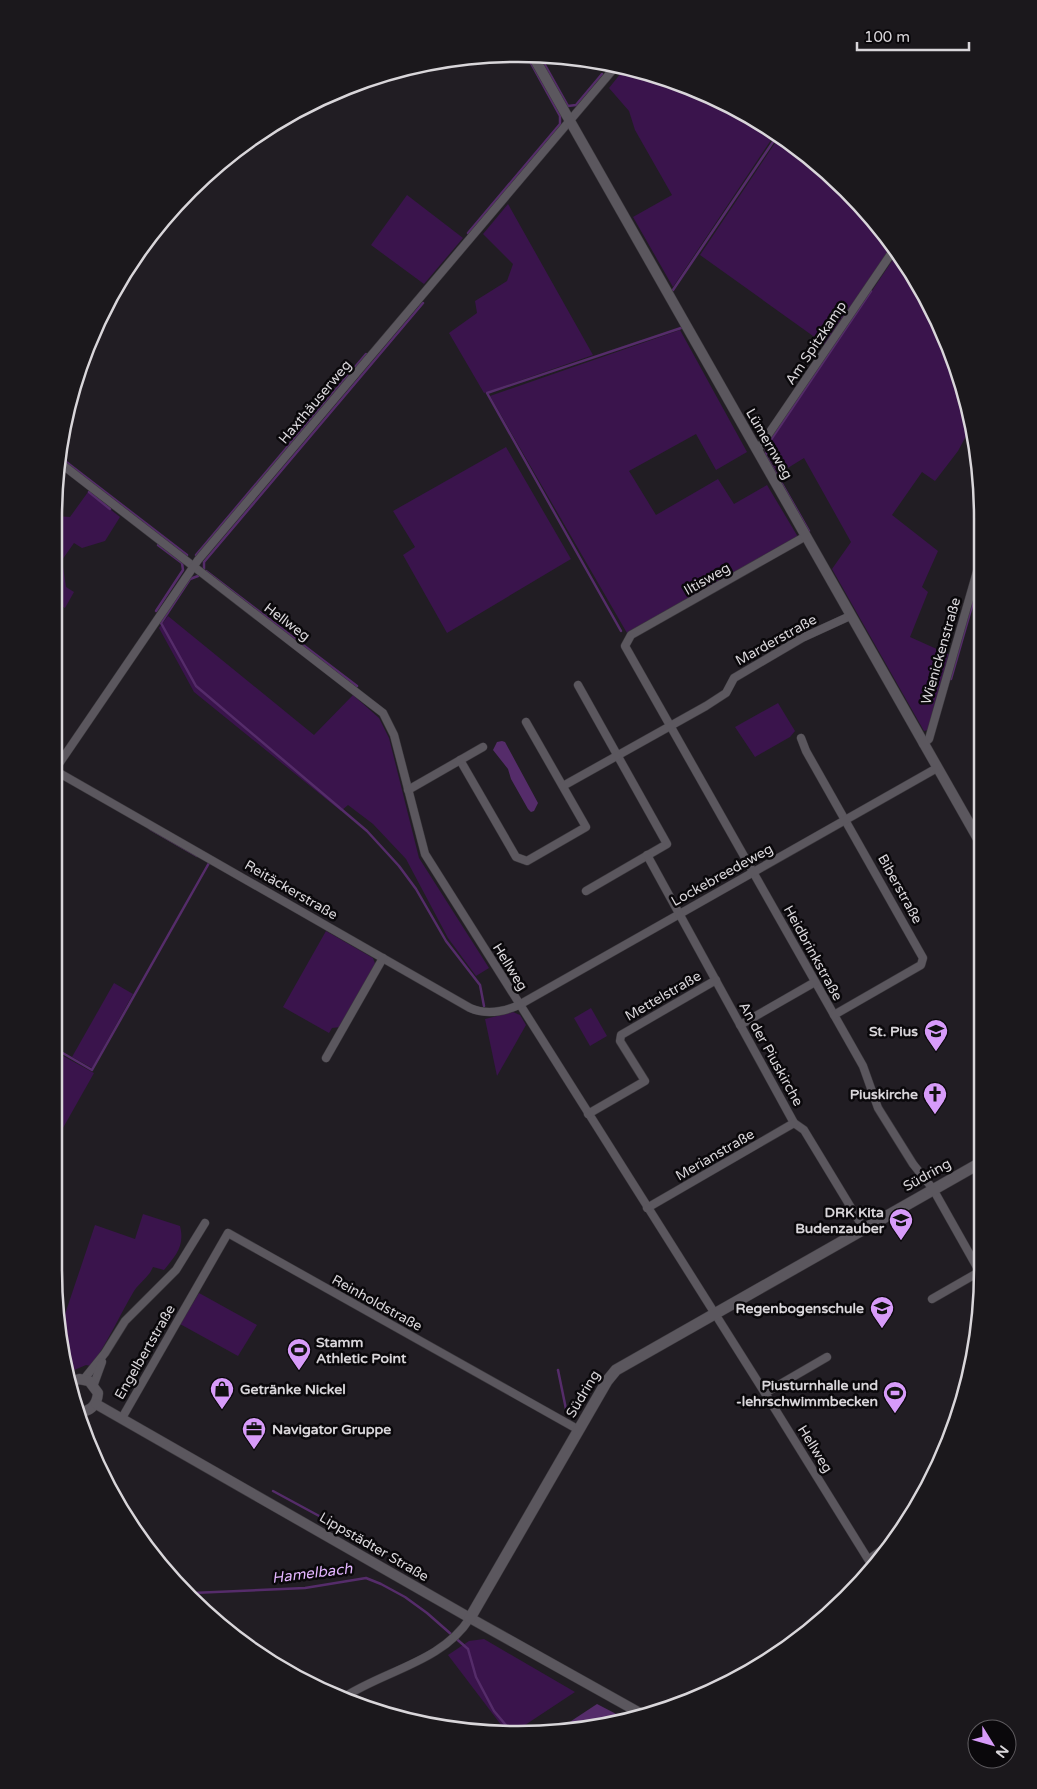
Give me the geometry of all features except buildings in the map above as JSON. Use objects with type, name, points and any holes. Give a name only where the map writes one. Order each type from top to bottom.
[{"type":"main road","name":"Südring","points":[[470,1618],[578,1430],[607,1381],[616,1370],[974,1166]]},
{"type":"street","name":"Lümernweg","points":[[537,63],[974,832]]},
{"type":"street","name":"Haxthäuserweg","points":[[62,760],[193,566],[611,72]]},
{"type":"street","name":"Am Spitzkamp","points":[[757,451],[890,255]]},
{"type":"street","name":"Hellweg","points":[[65,468],[382,712],[394,734],[425,854],[869,1561]]},
{"type":"street","name":"Iltisweg","points":[[625,646],[631,635],[806,536]]},
{"type":"street","name":"Wienickenstraße","points":[[923,744],[930,739],[974,582]]},
{"type":"street","name":"Marderstraße","points":[[563,786],[726,693],[734,678],[802,638],[850,616]]},
{"type":"street","name":"Heidbrinkstraße","points":[[625,646],[863,1066],[878,1108],[913,1164],[933,1189],[974,1262]]},
{"type":"street","points":[[578,686],[667,844],[586,891]]},
{"type":"street","points":[[460,760],[516,857],[527,860],[564,840],[586,827],[526,722]]},
{"type":"street","name":"Biberstraße","points":[[801,738],[923,958],[923,963],[834,1015]]},
{"type":"street","points":[[408,790],[483,747]]},
{"type":"street","name":"Lockebreedeweg","points":[[519,1004],[937,768]]},
{"type":"street","name":"Reitäckerstraße","points":[[62,774],[480,1012],[489,1013],[519,1004]]},
{"type":"street","name":"An der Piuskirche","points":[[647,855],[794,1123],[804,1130],[864,1229]]},
{"type":"street","points":[[326,1058],[383,958]]},
{"type":"street","name":"Mettelstraße","points":[[588,1114],[645,1081],[620,1041],[621,1035],[716,980]]},
{"type":"street","points":[[740,1025],[815,982]]},
{"type":"street","name":"Merianstraße","points":[[647,1208],[794,1123]]},
{"type":"street","points":[[89,1382],[125,1321],[176,1270],[204,1222]]},
{"type":"street","name":"Reinholdstraße","points":[[191,1297],[228,1232],[578,1430]]},
{"type":"street","name":"Heidbrinkstraße","points":[[932,1299],[974,1278]]},
{"type":"street","name":"Engelbertstraße","points":[[122,1418],[191,1297]]},
{"type":"street","points":[[765,1393],[827,1357]]},
{"type":"street","points":[[76,1382],[89,1382]]},
{"type":"street","points":[[85,1411],[96,1404],[98,1393],[89,1382]]},
{"type":"street","name":"Lippstädter Straße","points":[[96,1404],[637,1711]]},
{"type":"street","name":"Südring","points":[[349,1694],[363,1685],[425,1658],[451,1642],[470,1618]]},
{"type":"shaded area","points":[[620,74],[637,78],[693,97],[772,139],[673,287],[633,217],[672,195],[635,130],[629,111],[609,88]]},
{"type":"shaded area","points":[[776,142],[841,196],[889,254],[827,346],[700,255]]},
{"type":"shaded area","points":[[407,195],[463,238],[424,284],[371,245]]},
{"type":"shaded area","points":[[508,204],[593,355],[484,393],[449,333],[477,313],[475,301],[507,281],[513,264],[483,234]]},
{"type":"shaded area","points":[[893,259],[913,291],[940,344],[959,400],[967,435],[958,451],[935,481],[922,472],[892,515],[938,551],[922,587],[928,592],[910,637],[950,655],[928,730],[924,731],[832,569],[851,542],[804,458],[778,474],[768,455],[767,447]]},
{"type":"shaded area","points":[[680,330],[747,452],[716,470],[696,434],[629,471],[656,515],[718,479],[734,504],[767,485],[798,537],[627,633],[490,396]]},
{"type":"shaded area","points":[[506,447],[571,559],[447,633],[403,555],[415,547],[393,511]]},
{"type":"shaded area","points":[[88,492],[120,517],[105,541],[82,548],[74,543],[62,560],[62,516],[70,517]]},
{"type":"shaded area","points":[[62,560],[66,587],[74,592],[65,608],[62,606]]},
{"type":"shaded area","points":[[168,616],[314,735],[353,695],[379,718],[389,738],[419,858],[489,968],[476,976],[448,938],[406,859],[373,824],[348,805],[341,811],[194,692],[159,628]]},
{"type":"shaded area","points":[[778,703],[795,731],[790,737],[755,757],[735,727]]},
{"type":"shaded area","points":[[497,742],[505,742],[538,803],[534,811],[531,812],[528,809],[511,779],[508,769],[493,750]]},
{"type":"shaded area","points":[[326,931],[373,958],[376,966],[341,1027],[332,1028],[329,1033],[283,1007]]},
{"type":"shaded area","points":[[114,983],[133,994],[92,1068],[72,1057]]},
{"type":"shaded area","points":[[591,1008],[607,1036],[590,1046],[574,1018]]},
{"type":"shaded area","points":[[513,1012],[520,1015],[526,1025],[497,1076],[485,1019]]},
{"type":"shaded area","points":[[62,1055],[94,1073],[62,1130]]},
{"type":"shaded area","points":[[143,1214],[180,1226],[180,1245],[172,1260],[164,1270],[153,1267],[136,1288],[91,1366],[86,1365],[74,1370],[65,1315],[95,1225],[135,1239]]},
{"type":"shaded area","points":[[199,1293],[257,1325],[238,1356],[180,1324]]},
{"type":"shaded area","points":[[484,1639],[575,1692],[524,1726],[502,1726],[448,1655],[469,1641]]},
{"type":"shaded area","points":[[597,1704],[619,1715],[578,1723],[566,1724]]},
{"type":"waterway","points":[[468,233],[560,124],[560,116],[531,62]]},
{"type":"waterway","points":[[544,63],[568,106],[576,105],[602,74]]},
{"type":"waterway","points":[[673,290],[774,140]]},
{"type":"waterway","points":[[809,531],[766,456],[766,447],[871,291]]},
{"type":"waterway","points":[[204,569],[204,562],[423,303]]},
{"type":"waterway","points":[[621,631],[487,393],[681,328]]},
{"type":"waterway","points":[[196,555],[366,354]]},
{"type":"waterway","points":[[66,462],[187,555]]},
{"type":"waterway","points":[[89,492],[110,509]]},
{"type":"waterway","points":[[156,611],[183,570],[182,563],[158,545]]},
{"type":"waterway","points":[[206,571],[357,686]]},
{"type":"waterway","points":[[198,576],[190,579],[161,623],[196,686],[367,831],[399,866],[416,889],[446,941],[480,985],[484,1006]]},
{"type":"waterway","points":[[951,679],[974,599]]},
{"type":"waterway","points":[[150,829],[197,856]]},
{"type":"waterway","points":[[62,1053],[92,1070],[209,863]]},
{"type":"waterway","points":[[558,1370],[567,1414]]},
{"type":"waterway","points":[[273,1491],[321,1517]]},
{"type":"waterway","name":"Hamelbach","points":[[196,1593],[305,1588],[366,1578],[381,1584],[405,1597],[427,1613],[468,1649],[476,1677],[494,1711],[507,1726]]},
{"type":"place","name":"St. Pius","points":[[936,1052]]},
{"type":"place","name":"Piuskirche","points":[[935,1115]]},
{"type":"place","name":"DRK Kita Budenzauber","points":[[901,1241]]},
{"type":"place","name":"Regenbogenschule","points":[[882,1329]]},
{"type":"place","name":"Stamm Athletic Point","points":[[299,1371]]},
{"type":"place","name":"Getränke Nickel","points":[[222,1410]]},
{"type":"place","name":"Piusturnhalle und -lehrschwimmbecken","points":[[895,1414]]},
{"type":"place","name":"Navigator Gruppe","points":[[254,1450]]}]
